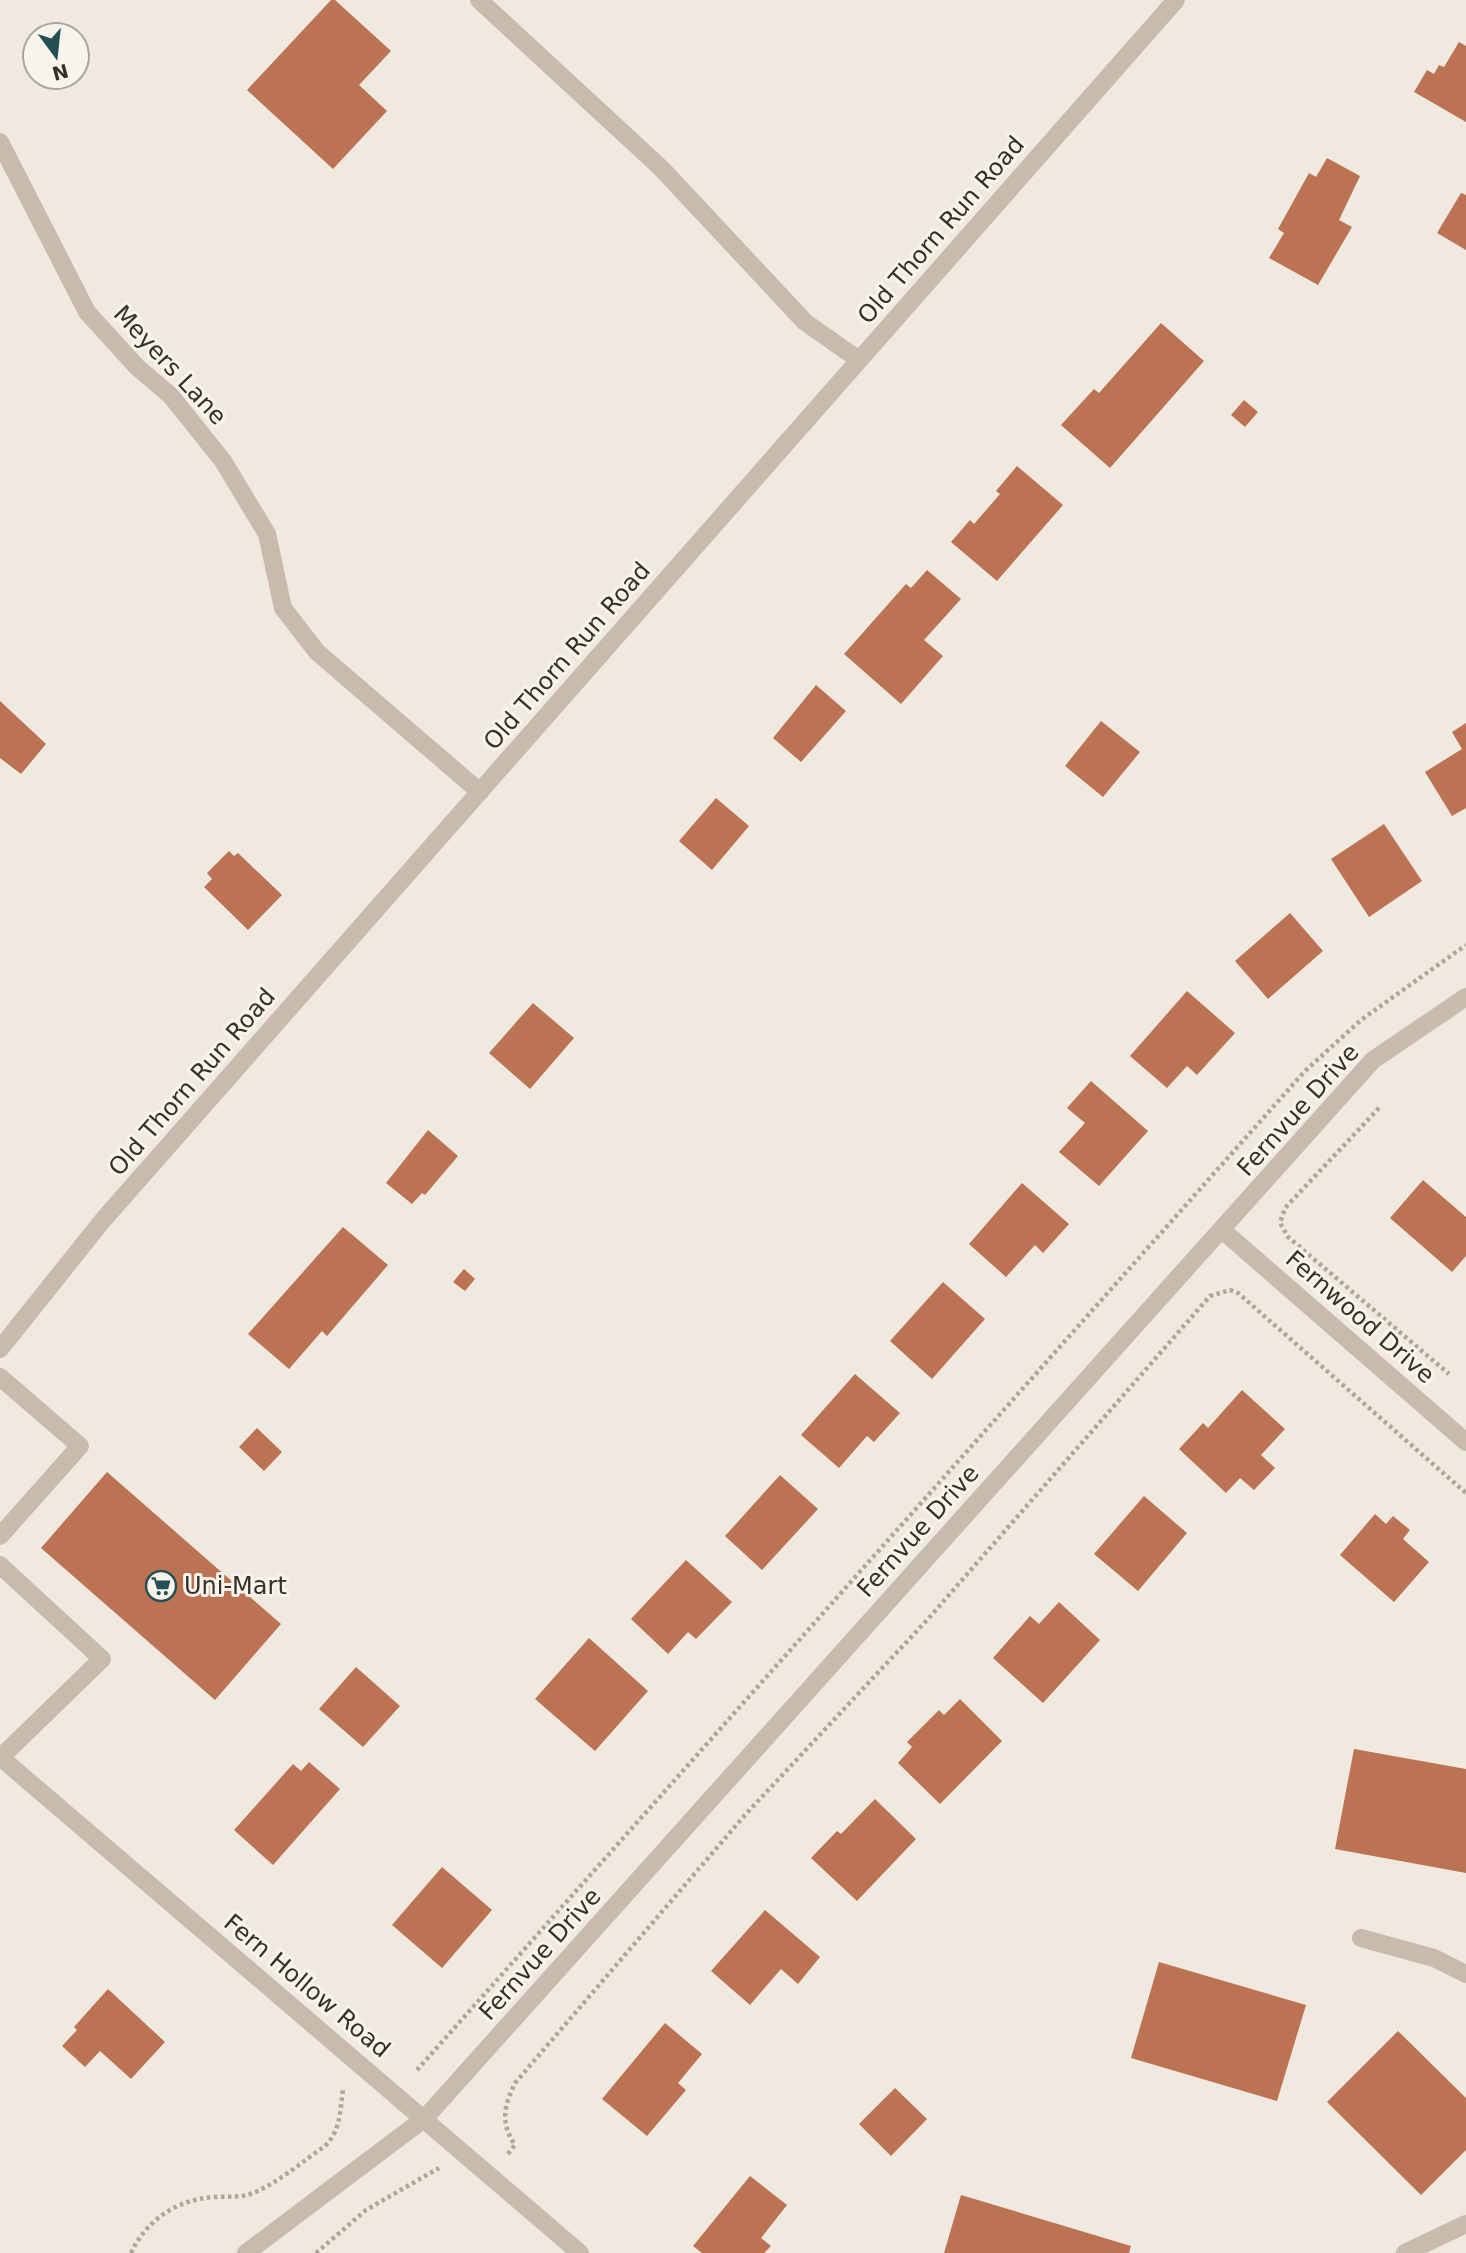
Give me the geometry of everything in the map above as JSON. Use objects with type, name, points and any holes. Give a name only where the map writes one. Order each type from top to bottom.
[{"type":"street","points":[[479,0],[661,168],[806,322],[859,360]]},
{"type":"street","name":"Old Thorn Run Road","points":[[0,1349],[103,1220],[1176,0]]},
{"type":"street","name":"Meyers Lane","points":[[0,142],[87,312],[137,367],[171,396],[223,460],[267,534],[283,608],[317,652],[480,792]]},
{"type":"street","name":"Fernvue Drive","points":[[246,2253],[425,2118],[1373,1060],[1466,998]]},
{"type":"street","name":"Fernwood Drive","points":[[1222,1230],[1466,1442]]},
{"type":"street","points":[[0,1377],[80,1446],[0,1536]]},
{"type":"street","points":[[0,1565],[102,1659],[0,1758]]},
{"type":"street","name":"Fern Hollow Road","points":[[0,1758],[580,2253]]},
{"type":"street","points":[[1361,1938],[1434,1958],[1466,1973]]},
{"type":"street","points":[[1405,2253],[1466,2224]]},
{"type":"path","points":[[417,2070],[1305,1071],[1361,1020],[1466,945]]},
{"type":"path","points":[[1379,1108],[1293,1199],[1281,1216],[1280,1223],[1288,1237],[1449,1374]]},
{"type":"path","points":[[506,2157],[515,2145],[506,2133],[505,2103],[515,2083],[746,1815],[946,1598],[1210,1296],[1230,1290],[1238,1293],[1466,1493]]},
{"type":"path","points":[[131,2253],[150,2225],[167,2211],[199,2199],[242,2196],[256,2192],[325,2146],[333,2138],[339,2123],[344,2083]]},
{"type":"path","points":[[316,2253],[366,2210],[440,2168]]},
{"type":"building","points":[[331,0],[335,0],[391,51],[359,85],[387,111],[333,169],[247,90]]},
{"type":"building","points":[[1459,42],[1466,46],[1466,122],[1414,92],[1427,70],[1434,74],[1439,65],[1444,67]]},
{"type":"building","points":[[1327,158],[1360,176],[1339,220],[1352,227],[1318,285],[1269,258],[1284,233],[1278,229],[1309,173],[1316,177]]},
{"type":"building","points":[[1461,193],[1466,195],[1466,250],[1437,233]]},
{"type":"building","points":[[1161,323],[1204,361],[1110,468],[1061,425],[1094,389],[1099,393]]},
{"type":"building","points":[[1244,400],[1258,412],[1245,427],[1231,415]]},
{"type":"building","points":[[1017,466],[1063,505],[997,581],[951,542],[970,520],[974,524],[1000,494],[996,491]]},
{"type":"building","points":[[927,570],[961,599],[924,640],[943,656],[901,704],[844,654],[906,584],[911,588]]},
{"type":"building","points":[[816,685],[846,711],[801,762],[773,738]]},
{"type":"building","points":[[0,701],[46,744],[21,774],[0,758]]},
{"type":"building","points":[[1101,721],[1140,752],[1103,797],[1065,766]]},
{"type":"building","points":[[1466,723],[1466,808],[1452,816],[1425,772],[1462,749],[1452,732]]},
{"type":"building","points":[[716,798],[749,826],[712,870],[679,841]]},
{"type":"building","points":[[1384,824],[1422,881],[1369,917],[1331,859]]},
{"type":"building","points":[[229,851],[234,856],[238,853],[282,895],[248,930],[204,887],[212,879],[207,873]]},
{"type":"building","points":[[1290,913],[1323,951],[1268,999],[1235,961]]},
{"type":"building","points":[[1187,991],[1235,1033],[1197,1075],[1187,1066],[1167,1088],[1130,1056]]},
{"type":"building","points":[[533,1003],[574,1038],[530,1089],[489,1053]]},
{"type":"building","points":[[1091,1081],[1148,1131],[1099,1186],[1059,1152],[1085,1123],[1067,1108]]},
{"type":"building","points":[[428,1130],[458,1156],[425,1195],[422,1193],[412,1204],[386,1183]]},
{"type":"building","points":[[1423,1180],[1466,1217],[1466,1256],[1452,1272],[1390,1218]]},
{"type":"building","points":[[1022,1183],[1069,1224],[1043,1253],[1035,1245],[1006,1277],[969,1244]]},
{"type":"building","points":[[343,1227],[388,1265],[327,1336],[322,1331],[289,1369],[248,1334]]},
{"type":"building","points":[[464,1269],[475,1279],[465,1291],[453,1282]]},
{"type":"building","points":[[943,1282],[985,1319],[932,1379],[890,1341]]},
{"type":"building","points":[[855,1374],[900,1413],[874,1442],[867,1436],[839,1468],[801,1435]]},
{"type":"building","points":[[1242,1390],[1285,1429],[1261,1455],[1275,1468],[1254,1490],[1240,1478],[1226,1493],[1179,1449],[1203,1423],[1208,1428]]},
{"type":"building","points":[[257,1428],[282,1452],[264,1471],[239,1447]]},
{"type":"building","name":"Uni-Mart","points":[[107,1472],[281,1624],[215,1700],[41,1548]]},
{"type":"building","points":[[780,1475],[818,1509],[762,1570],[725,1536]]},
{"type":"building","points":[[1144,1496],[1187,1533],[1138,1591],[1094,1554]]},
{"type":"building","points":[[1375,1514],[1386,1524],[1393,1516],[1410,1530],[1403,1539],[1429,1562],[1394,1602],[1340,1555]]},
{"type":"building","points":[[686,1560],[732,1602],[696,1639],[688,1632],[668,1654],[631,1619]]},
{"type":"building","points":[[1059,1602],[1100,1640],[1043,1703],[993,1658],[1030,1616],[1039,1624]]},
{"type":"building","points":[[589,1638],[648,1691],[595,1751],[535,1699]]},
{"type":"building","points":[[356,1667],[400,1706],[363,1747],[319,1709]]},
{"type":"building","points":[[960,1699],[1002,1741],[940,1804],[898,1763],[912,1747],[907,1742],[939,1710],[944,1715]]},
{"type":"building","points":[[1354,1749],[1466,1769],[1466,1873],[1335,1849]]},
{"type":"building","points":[[309,1762],[340,1789],[273,1865],[234,1830],[293,1764],[301,1771]]},
{"type":"building","points":[[875,1799],[916,1839],[857,1901],[811,1858],[837,1831],[841,1834]]},
{"type":"building","points":[[442,1867],[492,1910],[442,1968],[392,1925]]},
{"type":"building","points":[[765,1910],[820,1957],[798,1984],[781,1969],[750,2005],[711,1971]]},
{"type":"building","points":[[1159,1962],[1306,2005],[1277,2101],[1131,2058]]},
{"type":"building","points":[[108,1989],[165,2042],[131,2079],[100,2051],[85,2067],[62,2046],[77,2030],[74,2027]]},
{"type":"building","points":[[665,2023],[702,2054],[678,2083],[686,2090],[647,2136],[602,2099]]},
{"type":"building","points":[[1398,2031],[1466,2098],[1466,2150],[1421,2195],[1327,2102]]},
{"type":"building","points":[[895,2088],[927,2119],[891,2156],[859,2124]]},
{"type":"building","points":[[750,2176],[787,2205],[761,2238],[771,2246],[764,2253],[702,2253],[693,2246]]},
{"type":"building","points":[[961,2195],[1131,2246],[1129,2253],[944,2253]]},
{"type":"place","name":"Uni-Mart","points":[[161,1586]]}]
